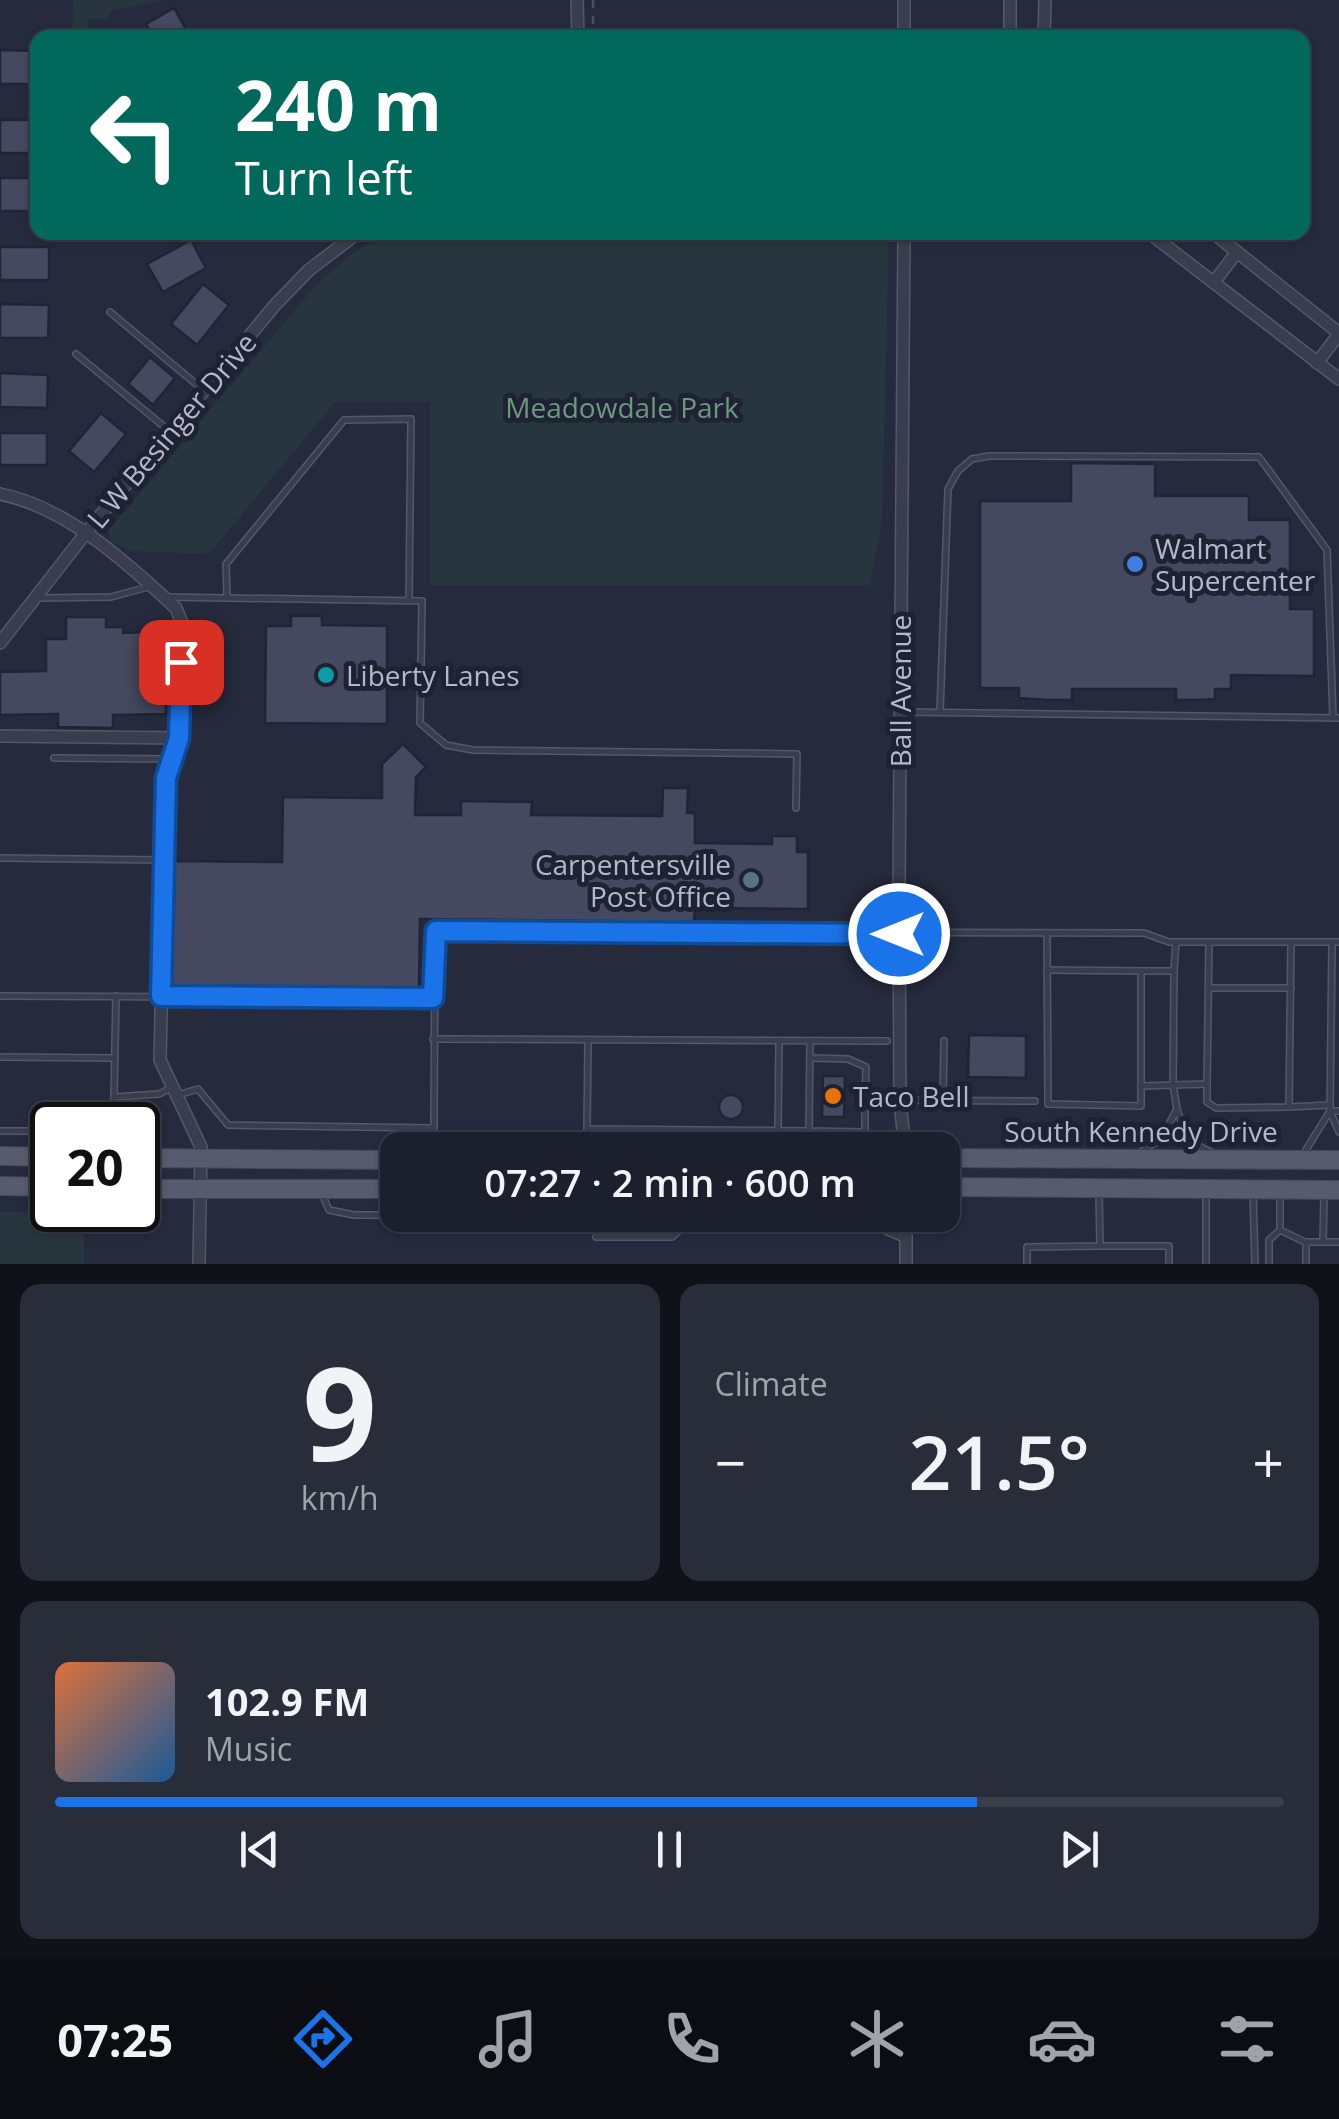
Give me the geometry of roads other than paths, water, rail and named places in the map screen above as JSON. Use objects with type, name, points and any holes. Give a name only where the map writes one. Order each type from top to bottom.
[{"type":"main road","points":[[0,1156],[30,1157]]},
{"type":"main road","points":[[160,1158],[380,1160]]},
{"type":"main road","name":"South Kennedy Drive","points":[[960,1158],[1339,1160]]},
{"type":"main road","points":[[0,1186],[30,1187]]},
{"type":"main road","name":"South Kennedy Drive","points":[[960,1187],[1332,1190]]},
{"type":"main road","points":[[160,1189],[380,1190]]},
{"type":"street","points":[[577,0],[578,30]]},
{"type":"street","points":[[904,0],[904,30]]},
{"type":"street","points":[[1010,0],[1010,30]]},
{"type":"street","points":[[1044,30],[1046,0]]},
{"type":"street","name":"L W Besinger Drive","points":[[0,643],[275,304],[308,271],[349,240]]},
{"type":"street","name":"Ball Avenue","points":[[903,1132],[899,712],[904,240]]},
{"type":"street","points":[[1159,240],[1339,379]]},
{"type":"street","points":[[1222,240],[1339,334],[1317,363]]},
{"type":"street","points":[[1214,282],[1237,252]]},
{"type":"street","points":[[0,494],[28,500],[85,534],[164,596],[176,608],[182,623],[179,738],[166,778],[160,1060],[201,1147],[199,1264]]},
{"type":"street","points":[[0,736],[179,738]]},
{"type":"street","points":[[906,1232],[906,1264]]},
{"type":"lane","points":[[110,312],[204,390]]},
{"type":"lane","points":[[76,354],[170,431]]},
{"type":"lane","points":[[227,598],[226,564],[344,420],[411,419],[409,600]]},
{"type":"lane","points":[[899,712],[1336,718],[1327,550],[1259,458],[972,459],[958,471],[948,489],[940,712]]},
{"type":"lane","points":[[35,598],[112,597],[151,586]]},
{"type":"lane","points":[[164,596],[422,600],[420,723],[446,746],[473,750],[797,754],[796,808]]},
{"type":"lane","points":[[1330,636],[1339,636]]},
{"type":"lane","points":[[54,758],[173,759]]},
{"type":"lane","points":[[0,858],[163,860]]},
{"type":"lane","points":[[114,1097],[198,1089],[228,1125],[434,1128],[436,931],[1144,933],[1176,942],[1335,942],[1330,1108],[1339,1132]]},
{"type":"lane","points":[[1047,934],[1048,1104],[1140,1106],[1141,970]]},
{"type":"lane","points":[[1176,942],[1176,1109],[1191,1140],[1200,1148],[1228,1159]]},
{"type":"lane","points":[[1209,942],[1207,1102],[1216,1108],[1339,1111]]},
{"type":"lane","points":[[1289,1107],[1292,942]]},
{"type":"lane","points":[[1047,970],[1174,971]]},
{"type":"lane","points":[[1209,988],[1291,988]]},
{"type":"lane","points":[[0,996],[433,998]]},
{"type":"lane","points":[[114,1102],[116,996]]},
{"type":"lane","points":[[433,1039],[887,1041]]},
{"type":"lane","points":[[588,1040],[587,1128],[865,1132],[866,1067],[848,1059],[810,1058]]},
{"type":"lane","points":[[778,1130],[779,1040]]},
{"type":"lane","points":[[809,1131],[810,1041]]},
{"type":"lane","points":[[943,1101],[944,1041]]},
{"type":"lane","points":[[0,1057],[115,1058]]},
{"type":"lane","points":[[1141,1086],[1207,1084]]},
{"type":"lane","points":[[866,1100],[1035,1101]]},
{"type":"lane","points":[[1300,1160],[1330,1108]]},
{"type":"lane","points":[[1122,1158],[1135,1156],[1161,1139],[1176,1109]]},
{"type":"lane","points":[[0,1131],[30,1130]]},
{"type":"lane","points":[[1099,1188],[1100,1246]]},
{"type":"lane","points":[[1206,1188],[1206,1264]]},
{"type":"lane","points":[[1253,1189],[1255,1264]]},
{"type":"lane","points":[[322,1190],[329,1210],[380,1215]]},
{"type":"lane","points":[[1270,1264],[1269,1240],[1280,1230],[1280,1190]]},
{"type":"lane","points":[[1323,1242],[1332,1190]]},
{"type":"lane","points":[[1280,1230],[1306,1242],[1339,1242]]},
{"type":"lane","points":[[596,1237],[672,1237],[678,1232]]},
{"type":"lane","points":[[887,1232],[906,1240]]},
{"type":"lane","points":[[1306,1242],[1306,1264]]},
{"type":"lane","points":[[1027,1264],[1028,1247],[1100,1246],[1169,1246],[1169,1264]]},
{"type":"place","name":"Walmart Supercenter","points":[[1135,564]]},
{"type":"place","name":"Liberty Lanes","points":[[326,675]]},
{"type":"place","name":"Carpentersville Post Office","points":[[751,880]]},
{"type":"place","name":"Taco Bell","points":[[833,1096]]},
{"type":"park label","name":"Meadowdale Park","points":[[622,407]]}]
